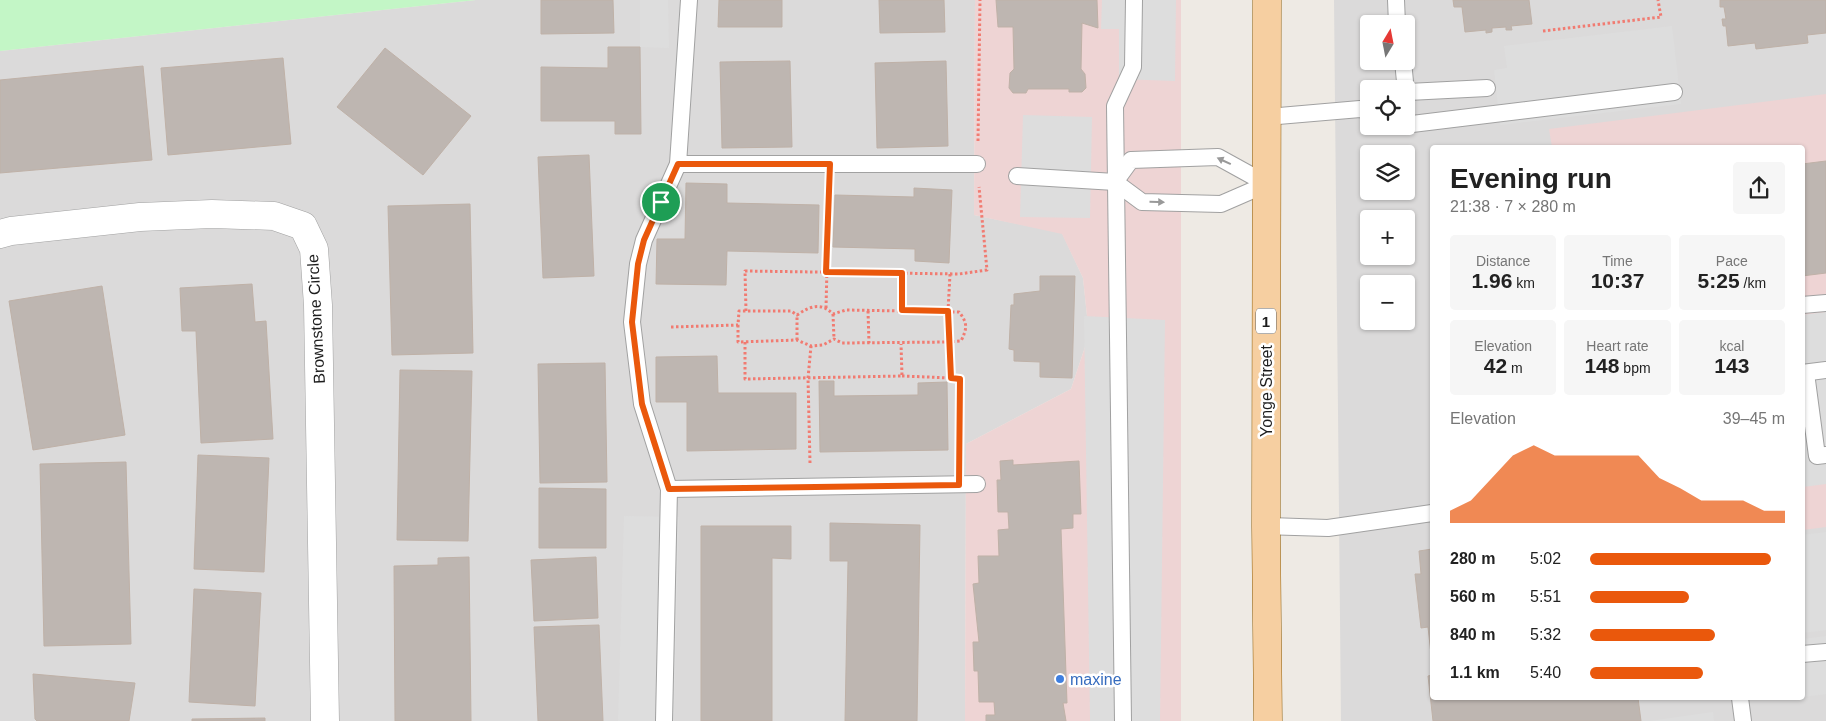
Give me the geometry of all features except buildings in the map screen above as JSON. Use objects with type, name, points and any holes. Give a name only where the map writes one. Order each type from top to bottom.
[{"type":"main road","name":"Yonge Street","points":[[1267,0],[1266,526],[1268,721]]},
{"type":"street","name":"Brownstone Circle","points":[[0,234],[11,231],[140,217],[212,214],[274,216],[304,226],[314,249],[318,305],[325,721]]},
{"type":"lane","points":[[664,721],[669,489],[642,404],[632,322],[638,264],[644,240],[678,164],[689,0]]},
{"type":"lane","points":[[1123,721],[1115,106],[1133,67],[1134,0]]},
{"type":"lane","points":[[1396,0],[1397,15]]},
{"type":"lane","points":[[1415,92],[1487,88]]},
{"type":"lane","points":[[1415,124],[1674,92]]},
{"type":"lane","points":[[1266,117],[1360,109]]},
{"type":"lane","points":[[1115,182],[1131,160],[1218,157],[1267,184]]},
{"type":"lane","points":[[678,164],[977,164]]},
{"type":"lane","points":[[1017,176],[1115,182],[1142,202],[1221,204],[1267,184]]},
{"type":"lane","points":[[1805,306],[1826,303]]},
{"type":"lane","points":[[1805,373],[1826,370]]},
{"type":"lane","points":[[1805,379],[1817,456],[1826,455]]},
{"type":"lane","points":[[669,489],[977,484]]},
{"type":"lane","points":[[1266,526],[1328,528],[1430,513]]},
{"type":"lane","points":[[1805,654],[1826,652]]},
{"type":"lane","points":[[1740,700],[1743,721]]},
{"type":"path","points":[[746,311],[744,271],[950,274],[987,270],[977,164],[980,0]]},
{"type":"path","points":[[1543,31],[1661,18],[1658,0]]},
{"type":"path","points":[[826,308],[830,164]]},
{"type":"path","points":[[902,273],[902,310]]},
{"type":"path","points":[[950,274],[948,311],[951,378]]},
{"type":"path","points":[[816,306],[826,308],[833,314],[834,339],[823,345],[812,346],[797,340],[738,342],[739,311],[791,312],[797,314],[807,308],[816,306]]},
{"type":"path","points":[[833,314],[846,310],[960,312],[965,319],[967,330],[961,341],[949,342],[902,344],[842,343],[834,339]]},
{"type":"path","points":[[868,311],[870,343]]},
{"type":"path","points":[[797,314],[797,340]]},
{"type":"path","points":[[671,327],[738,325]]},
{"type":"path","points":[[745,342],[745,379],[902,376],[960,379],[959,485]]},
{"type":"path","points":[[902,344],[902,376]]},
{"type":"path","points":[[811,487],[808,378],[812,346]]},
{"type":"shaded area","points":[[476,0],[975,0],[974,215],[1062,233],[1083,278],[1089,335],[1071,389],[966,444],[965,721],[0,721],[0,51]]},
{"type":"shaded area","points":[[640,0],[668,0],[669,48],[640,47]]},
{"type":"shaded area","points":[[975,0],[1181,0],[1181,721],[965,721],[966,444],[1071,389],[1089,335],[1083,278],[1062,234],[974,215]]},
{"type":"shaded area","points":[[1102,0],[1176,0],[1175,81],[1119,79],[1119,29],[1101,29]]},
{"type":"shaded area","points":[[1334,0],[1826,0],[1826,721],[1341,721]]},
{"type":"shaded area","points":[[1672,26],[1681,104],[1500,125],[1494,70],[1507,68],[1504,46]]},
{"type":"shaded area","points":[[1826,94],[1826,527],[1805,530],[1805,145],[1552,145],[1549,129]]},
{"type":"shaded area","points":[[1023,115],[1092,117],[1090,218],[1020,217]]},
{"type":"shaded area","points":[[1826,312],[1826,484],[1805,487],[1805,315]]},
{"type":"shaded area","points":[[1084,316],[1165,320],[1160,721],[1090,721]]},
{"type":"shaded area","points":[[624,516],[679,517],[674,721],[618,721]]},
{"type":"shaded area","points":[[1826,532],[1826,630],[1805,633],[1805,535]]},
{"type":"shaded area","points":[[1826,636],[1826,694],[1805,697],[1805,639]]},
{"type":"shaded area","points":[[1713,712],[1714,721],[1650,721]]},
{"type":"green space","points":[[0,0],[476,0],[0,51]]},
{"type":"place","name":"maxine","points":[[1060,679]]},
{"type":"route","points":[[678,164],[830,164],[826,272],[902,273],[902,310],[948,311],[951,378],[960,379],[959,485],[669,489],[642,404],[632,322],[638,264],[644,240],[661,202],[678,164]]}]
